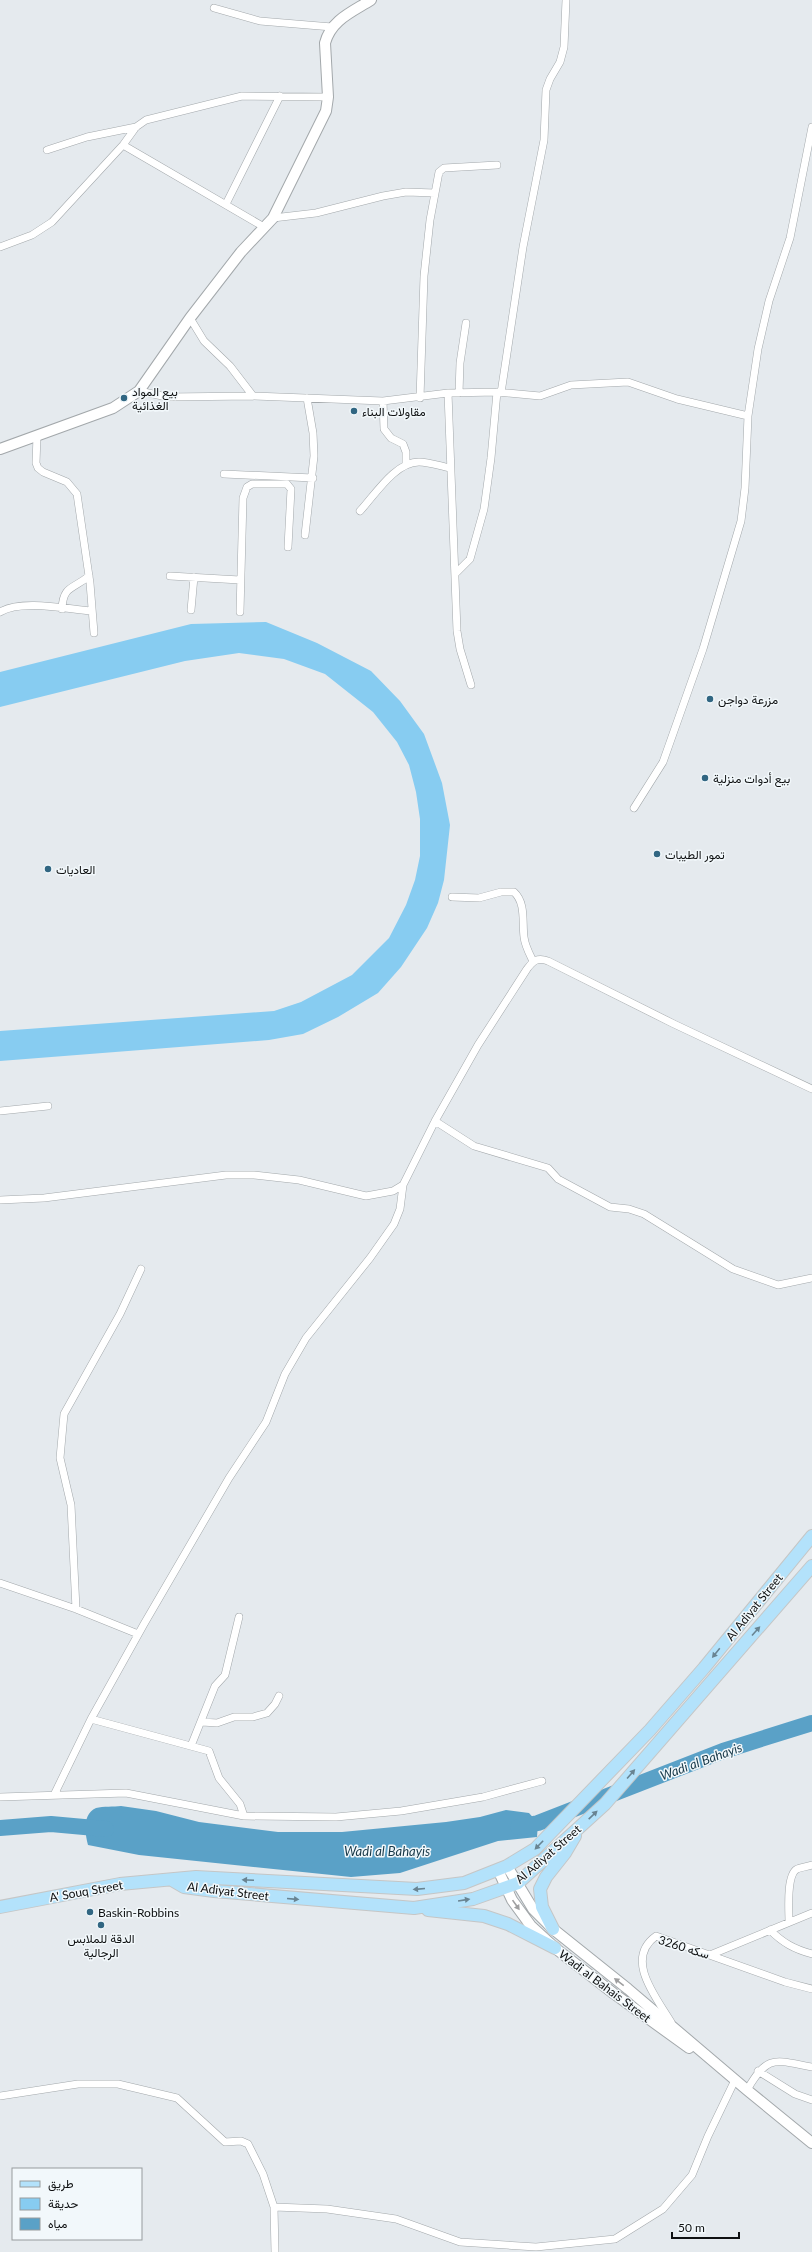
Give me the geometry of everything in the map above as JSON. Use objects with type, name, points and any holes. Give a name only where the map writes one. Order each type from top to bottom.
[{"type":"main road","name":"Al Adiyat Street","points":[[172,1880],[196,1877],[417,1890],[464,1882],[503,1868],[534,1849],[650,1730],[704,1668],[812,1536]]},
{"type":"main road","name":"Al Adiyat Street","points":[[172,1880],[184,1887],[214,1892],[414,1908],[473,1899],[518,1883],[605,1804],[812,1566]]},
{"type":"main road","points":[[553,1929],[542,1907],[540,1889],[546,1877],[565,1854],[579,1828]]},
{"type":"main road","name":"A' Souq Street","points":[[0,1907],[120,1884],[172,1880]]},
{"type":"main road","points":[[414,1908],[484,1916],[508,1924],[555,1948]]},
{"type":"street","points":[[0,448],[113,408],[139,391],[190,318],[241,252],[272,218],[326,111],[328,97],[325,43],[332,27],[338,21],[371,0]]},
{"type":"street","points":[[457,572],[470,559],[484,509],[499,392],[522,247],[544,140],[546,90],[550,78],[560,62],[564,47],[566,0]]},
{"type":"street","points":[[214,8],[260,21],[332,27]]},
{"type":"street","points":[[47,150],[87,137],[136,126],[146,120],[230,98],[242,96],[328,97]]},
{"type":"street","points":[[226,204],[280,96]]},
{"type":"street","points":[[0,247],[32,235],[52,222],[123,145],[136,126]]},
{"type":"street","points":[[634,808],[663,762],[703,650],[741,521],[745,488],[748,416],[758,348],[770,301],[790,238],[812,128]]},
{"type":"street","points":[[123,145],[264,227]]},
{"type":"street","points":[[420,398],[424,276],[439,172],[444,168],[497,165]]},
{"type":"street","points":[[272,218],[316,213],[391,194],[406,192],[435,193]]},
{"type":"street","points":[[190,318],[204,341],[230,366],[253,396]]},
{"type":"street","points":[[459,393],[460,363],[466,323]]},
{"type":"street","points":[[139,391],[167,398],[253,396],[383,401],[420,398],[448,393],[499,392],[540,396],[571,385],[628,382],[677,399],[748,416]]},
{"type":"street","points":[[448,393],[450,468],[457,572],[457,631],[460,649],[471,685]]},
{"type":"street","points":[[305,535],[313,478],[314,444],[307,398]]},
{"type":"street","points":[[383,401],[384,428],[391,438],[400,442],[406,448],[406,465]]},
{"type":"street","points":[[37,436],[36,463],[38,468],[43,472],[67,482],[77,494],[89,576],[94,633]]},
{"type":"street","points":[[360,511],[385,483],[406,465],[419,462],[450,468]]},
{"type":"street","points":[[224,474],[313,478]]},
{"type":"street","points":[[240,612],[243,498],[247,487],[258,484],[287,484],[290,486],[292,489],[288,547]]},
{"type":"street","points":[[62,609],[64,594],[68,589],[89,576]]},
{"type":"street","points":[[170,576],[240,580]]},
{"type":"street","points":[[191,610],[194,577]]},
{"type":"street","points":[[0,612],[6,609],[21,607],[91,611]]},
{"type":"street","points":[[452,897],[479,898],[502,892],[514,892],[518,896],[523,909],[524,938],[533,961]]},
{"type":"street","points":[[54,1795],[91,1719],[138,1634],[229,1478],[266,1422],[285,1374],[306,1338],[370,1258],[394,1224],[400,1209],[403,1185],[435,1121],[478,1045],[533,961],[543,959],[548,961],[674,1024],[812,1089]]},
{"type":"street","points":[[0,1111],[48,1106]]},
{"type":"street","points":[[435,1121],[474,1146],[548,1168],[558,1180],[610,1207],[630,1209],[644,1214],[733,1269],[778,1286],[812,1278]]},
{"type":"street","points":[[0,1200],[44,1198],[226,1175],[254,1175],[299,1180],[366,1196],[393,1191],[403,1185]]},
{"type":"street","points":[[76,1609],[71,1505],[60,1458],[64,1414],[120,1314],[141,1269]]},
{"type":"street","points":[[0,1583],[76,1609],[138,1634]]},
{"type":"street","points":[[192,1746],[215,1686],[225,1675],[239,1617]]},
{"type":"street","points":[[202,1722],[217,1723],[234,1717],[253,1717],[267,1713],[275,1704],[279,1696]]},
{"type":"street","points":[[91,1719],[208,1751],[219,1778],[240,1804],[244,1816]]},
{"type":"street","points":[[0,1797],[126,1793],[244,1816],[336,1817],[401,1811],[483,1797],[542,1782]]},
{"type":"street","points":[[789,1922],[790,1883],[792,1873],[797,1869],[812,1865]]},
{"type":"street","name":"Wadi al Bahais Street","points":[[503,1868],[518,1883],[533,1908],[553,1929],[674,2028],[734,2080]]},
{"type":"street","name":"Wadi al Bahais Street","points":[[503,1868],[506,1888],[531,1926],[555,1948],[613,1994],[734,2080],[812,2143]]},
{"type":"street","points":[[710,1955],[812,1913]]},
{"type":"street","points":[[770,1930],[783,1943],[794,1949],[812,1954]]},
{"type":"street","name":"سكه 3260","points":[[674,2028],[646,1979],[640,1962],[647,1942],[656,1936],[786,1982],[812,1989]]},
{"type":"street","points":[[747,2090],[758,2071],[773,2062],[812,2067]]},
{"type":"street","points":[[758,2071],[795,2094],[812,2100]]},
{"type":"street","points":[[274,2207],[327,2209],[396,2219],[460,2242],[536,2248],[615,2239],[663,2209],[692,2175],[734,2080]]},
{"type":"street","points":[[0,2096],[78,2084],[118,2084],[177,2098],[225,2142],[241,2141],[248,2144],[263,2174],[274,2207],[275,2252]]},
{"type":"green space","points":[[266,622],[317,643],[371,671],[400,701],[424,734],[442,783],[450,825],[444,880],[438,903],[427,928],[401,967],[378,993],[338,1017],[303,1034],[269,1040],[0,1061],[0,1031],[274,1011],[301,1002],[352,975],[389,938],[406,905],[415,880],[420,856],[420,819],[416,792],[409,765],[397,742],[373,712],[325,674],[284,659],[239,653],[185,661],[0,707],[0,672],[191,624]]},
{"type":"water","name":"Wadi al Bahayis","points":[[121,1806],[156,1811],[199,1822],[278,1832],[342,1832],[446,1822],[480,1817],[506,1810],[529,1813],[538,1823],[537,1837],[498,1841],[400,1873],[351,1877],[139,1855],[88,1845],[86,1825],[88,1815],[99,1807]]},
{"type":"waterway","name":"Wadi al Bahayis","points":[[518,1827],[538,1823],[723,1751],[812,1723]]},
{"type":"waterway","name":"Wadi al Bahayis","points":[[0,1828],[51,1824],[106,1829]]},
{"type":"place","name":"بيع المواد الغذائية","points":[[124,398]]},
{"type":"place","name":"مقاولات البناء","points":[[354,411]]},
{"type":"place","name":"مزرعة دواجن","points":[[710,699]]},
{"type":"place","name":"بيع أدوات منزلية","points":[[705,778]]},
{"type":"place","name":"تمور الطيبات","points":[[657,854]]},
{"type":"place","name":"العاديات","points":[[48,869]]},
{"type":"place","name":"Baskin-Robbins","points":[[90,1912]]},
{"type":"place","name":"الدقة للملابس الرجالية","points":[[101,1925]]}]
